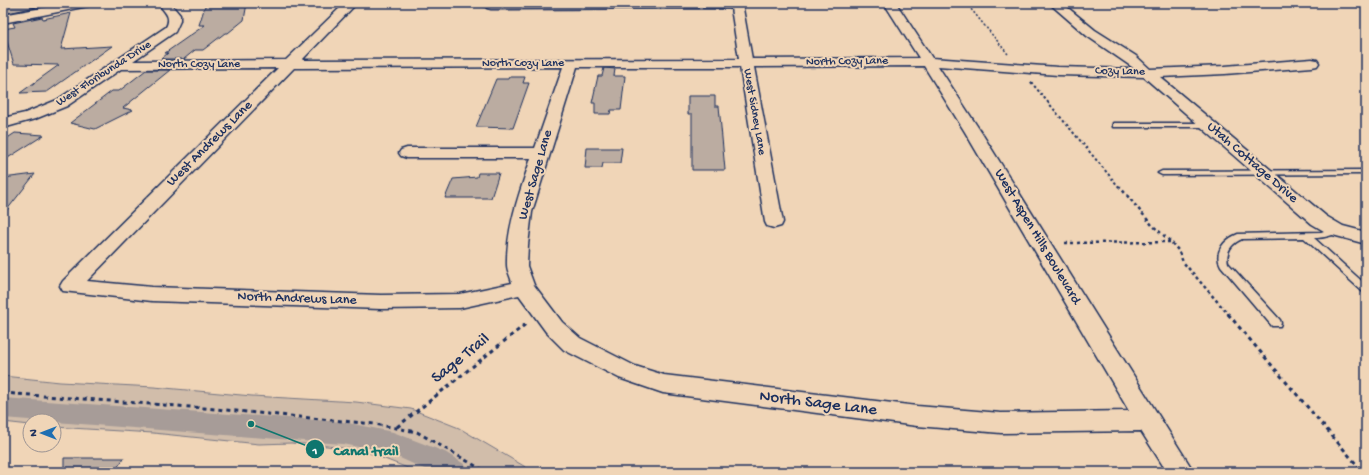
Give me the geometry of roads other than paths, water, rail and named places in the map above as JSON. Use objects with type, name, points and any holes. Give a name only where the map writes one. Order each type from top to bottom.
[{"type":"street","points":[[3,19],[88,3]]},
{"type":"street","name":"West Floribunda Drive","points":[[3,122],[30,116],[62,103],[171,29],[176,22],[175,16],[164,3]]},
{"type":"street","name":"West Andrews Lane","points":[[70,286],[351,3]]},
{"type":"street","name":"West Aspen Hills Boulevard","points":[[890,3],[973,132],[1148,421],[1181,472]]},
{"type":"street","name":"Utah Cottage Drive","points":[[1054,3],[1091,33],[1118,49],[1315,217],[1336,230],[1366,238]]},
{"type":"street","points":[[491,6],[736,4]]},
{"type":"street","name":"West Sidney Lane","points":[[736,4],[774,222]]},
{"type":"street","name":"North Cozy Lane","points":[[119,65],[746,64],[928,62]]},
{"type":"street","name":"Cozy Lane","points":[[928,62],[970,63],[1080,72],[1147,73],[1237,71],[1312,63]]},
{"type":"street","name":"West Sage Lane","points":[[524,287],[517,266],[518,245],[523,212],[571,64]]},
{"type":"street","points":[[407,153],[541,153]]},
{"type":"street","name":"North Andrews Lane","points":[[70,286],[152,294],[381,302],[460,301],[524,287]]},
{"type":"street","name":"North Sage Lane","points":[[524,287],[554,327],[572,344],[627,372],[663,384],[917,416],[1001,423],[1148,421]]},
{"type":"lane","points":[[1116,125],[1208,125]]},
{"type":"lane","points":[[1162,173],[1366,172]]},
{"type":"lane","points":[[1276,324],[1224,264],[1221,255],[1233,239],[1241,236],[1326,234],[1336,230]]},
{"type":"lane","points":[[1306,235],[1366,290]]},
{"type":"waterway","points":[[3,408],[343,433],[393,443],[435,460],[454,472]]},
{"type":"place","name":"Canal trail","points":[[251,424]]}]
